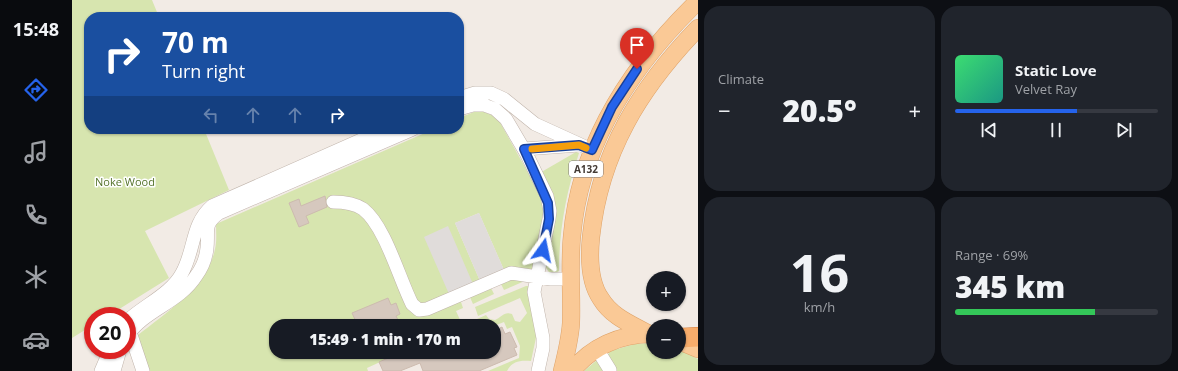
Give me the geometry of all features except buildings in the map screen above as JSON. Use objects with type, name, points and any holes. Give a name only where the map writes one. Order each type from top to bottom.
[{"type":"highway","points":[[686,338],[698,337]]},
{"type":"main road","name":"A132","points":[[562,371],[571,325],[570,279],[574,220],[586,148],[637,69],[665,34],[698,1]]},
{"type":"main road","name":"A132","points":[[646,332],[618,318],[596,292],[592,273],[590,250],[597,197],[606,168],[630,113],[660,70],[698,28]]},
{"type":"main road","name":"A132","points":[[572,371],[584,358],[597,349],[624,337],[646,335]]},
{"type":"main road","points":[[686,343],[698,349]]},
{"type":"lane","points":[[464,96],[475,93],[491,93],[504,99],[536,124],[586,148]]},
{"type":"lane","points":[[464,108],[479,104],[495,109],[506,119],[524,149],[544,191],[550,211],[537,278],[535,299],[543,338],[542,354],[538,371]]},
{"type":"lane","points":[[136,322],[178,280],[187,262],[196,227],[203,215],[212,206],[375,134]]},
{"type":"lane","points":[[136,324],[180,294],[195,278],[201,269],[206,254],[207,226],[219,213],[401,134]]},
{"type":"lane","points":[[524,149],[586,148]]},
{"type":"lane","points":[[333,202],[354,204],[369,215],[381,234],[412,304],[419,310],[427,309],[511,273],[537,278],[570,279]]},
{"type":"lane","points":[[597,349],[610,370]]},
{"type":"lane","points":[[136,352],[143,371]]},
{"type":"lane","points":[[101,371],[106,359]]},
{"type":"lane","points":[[114,371],[117,359]]},
{"type":"green space","name":"Noke Wood","points":[[72,0],[152,0],[157,12],[84,12],[84,134],[206,134],[229,190],[145,231],[169,278],[122,307],[84,307],[84,331],[72,338]]},
{"type":"green space","points":[[479,110],[497,117],[531,178],[576,152],[579,153],[570,183],[564,212],[560,241],[559,271],[551,275],[544,265],[532,270],[504,270],[479,213],[455,223],[480,281],[460,299],[463,308],[456,311],[460,319],[269,319],[269,359],[387,359],[367,368],[368,371],[149,371],[138,335],[173,308],[204,275],[211,262],[215,249],[216,224],[423,134],[464,134],[464,116]]},
{"type":"green space","points":[[510,278],[527,280],[504,290],[500,282]]},
{"type":"green space","points":[[490,286],[494,294],[473,304],[469,295]]},
{"type":"green space","points":[[528,286],[537,333],[531,361],[514,363],[507,371],[488,371],[519,358],[520,346],[512,327],[507,329],[504,322],[501,323],[501,319],[497,319],[509,313],[512,314],[515,321],[520,322],[527,313],[520,298],[478,316],[475,307]]},
{"type":"green space","points":[[486,315],[489,319],[477,319]]},
{"type":"green space","points":[[646,343],[646,359],[686,359],[686,353],[698,359],[698,371],[610,371],[606,359],[610,351],[635,344]]},
{"type":"green space","points":[[596,361],[602,361],[607,371],[584,371]]},
{"type":"shaded area","points":[[479,213],[504,270],[480,281],[455,223]]},
{"type":"shaded area","points":[[448,226],[473,284],[449,294],[424,237]]},
{"type":"slow traffic","points":[[532,149],[560,148],[579,145],[586,148]]},
{"type":"route","points":[[543,250],[550,211],[547,196],[524,149],[560,148],[579,145],[592,150],[598,134],[612,107],[637,69]]}]
